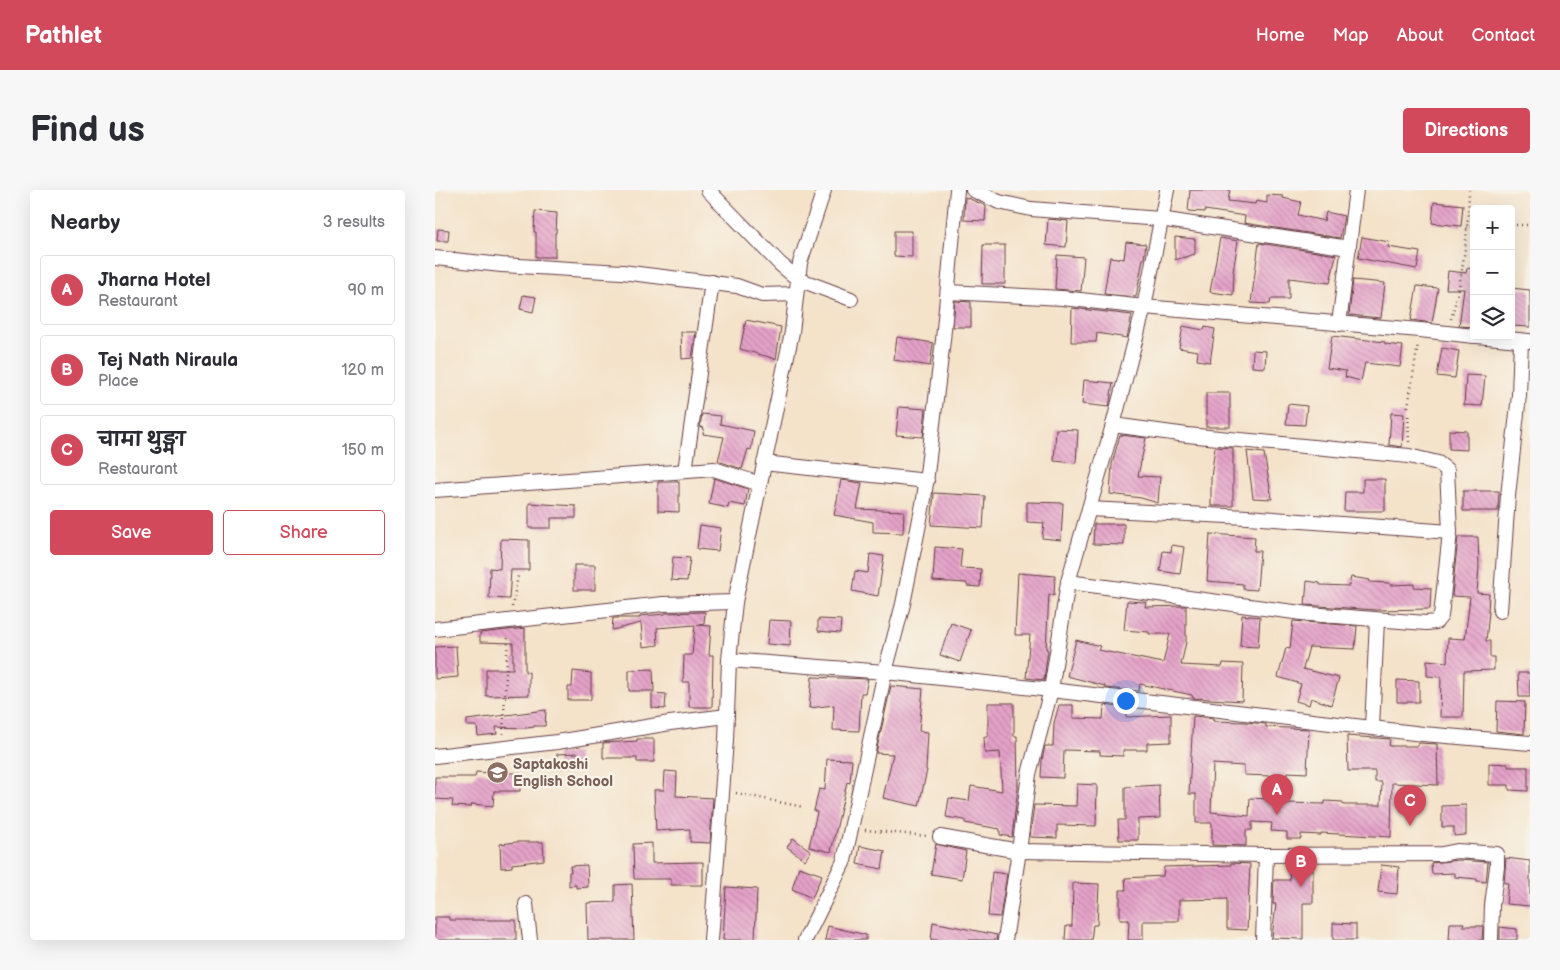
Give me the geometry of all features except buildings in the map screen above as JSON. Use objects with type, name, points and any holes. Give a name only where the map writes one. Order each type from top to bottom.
[{"type":"street","points":[[708,190],[769,253],[798,278],[851,299]]},
{"type":"street","points":[[711,940],[727,716],[729,660],[735,602],[792,332],[799,263],[824,190]]},
{"type":"street","points":[[805,940],[844,861],[925,499],[948,292],[957,190]]},
{"type":"street","points":[[973,190],[999,202],[1031,209],[1160,219],[1349,248]]},
{"type":"street","points":[[1005,940],[1029,774],[1051,690],[1068,582],[1113,425],[1144,307],[1167,190]]},
{"type":"street","points":[[1339,324],[1356,190]]},
{"type":"street","points":[[435,258],[502,265],[622,272],[737,286],[762,295],[796,294]]},
{"type":"street","points":[[685,471],[712,282]]},
{"type":"street","points":[[948,292],[1062,298],[1470,335]]},
{"type":"street","points":[[1499,611],[1508,496],[1526,341]]},
{"type":"street","points":[[1068,582],[1309,614],[1426,623],[1436,622],[1441,616],[1450,532],[1447,470],[1438,463],[1409,456],[1187,435],[1113,425]]},
{"type":"street","points":[[764,462],[927,481]]},
{"type":"street","points":[[435,490],[714,469],[760,484]]},
{"type":"street","points":[[1089,509],[1256,518],[1450,532]]},
{"type":"street","points":[[435,629],[663,604],[735,602]]},
{"type":"street","points":[[1372,728],[1377,620]]},
{"type":"street","points":[[729,660],[885,672],[1423,734],[1530,743]]},
{"type":"street","points":[[435,756],[557,742],[670,723],[727,716]]},
{"type":"street","points":[[941,837],[1019,850],[1266,855],[1442,854],[1457,851],[1497,854],[1491,940]]},
{"type":"street","points":[[1263,940],[1266,855]]},
{"type":"street","points":[[526,904],[530,940]]},
{"type":"path","points":[[1447,333],[1456,303],[1469,190]]},
{"type":"path","points":[[1515,225],[1530,225]]},
{"type":"path","points":[[1466,228],[1470,228]]},
{"type":"path","points":[[1409,456],[1409,407],[1420,330]]},
{"type":"path","points":[[502,748],[509,620],[519,576]]},
{"type":"path","points":[[722,791],[803,807]]},
{"type":"path","points":[[851,829],[941,837]]},
{"type":"place","name":"Saptakoshi English School","points":[[497,773]]},
{"type":"place","name":"Jharna Hotel","points":[[1277,815]]},
{"type":"place","name":"चामा थुङ्मा","points":[[1410,826]]},
{"type":"place","name":"Tej Nath Niraula","points":[[1301,887]]}]
